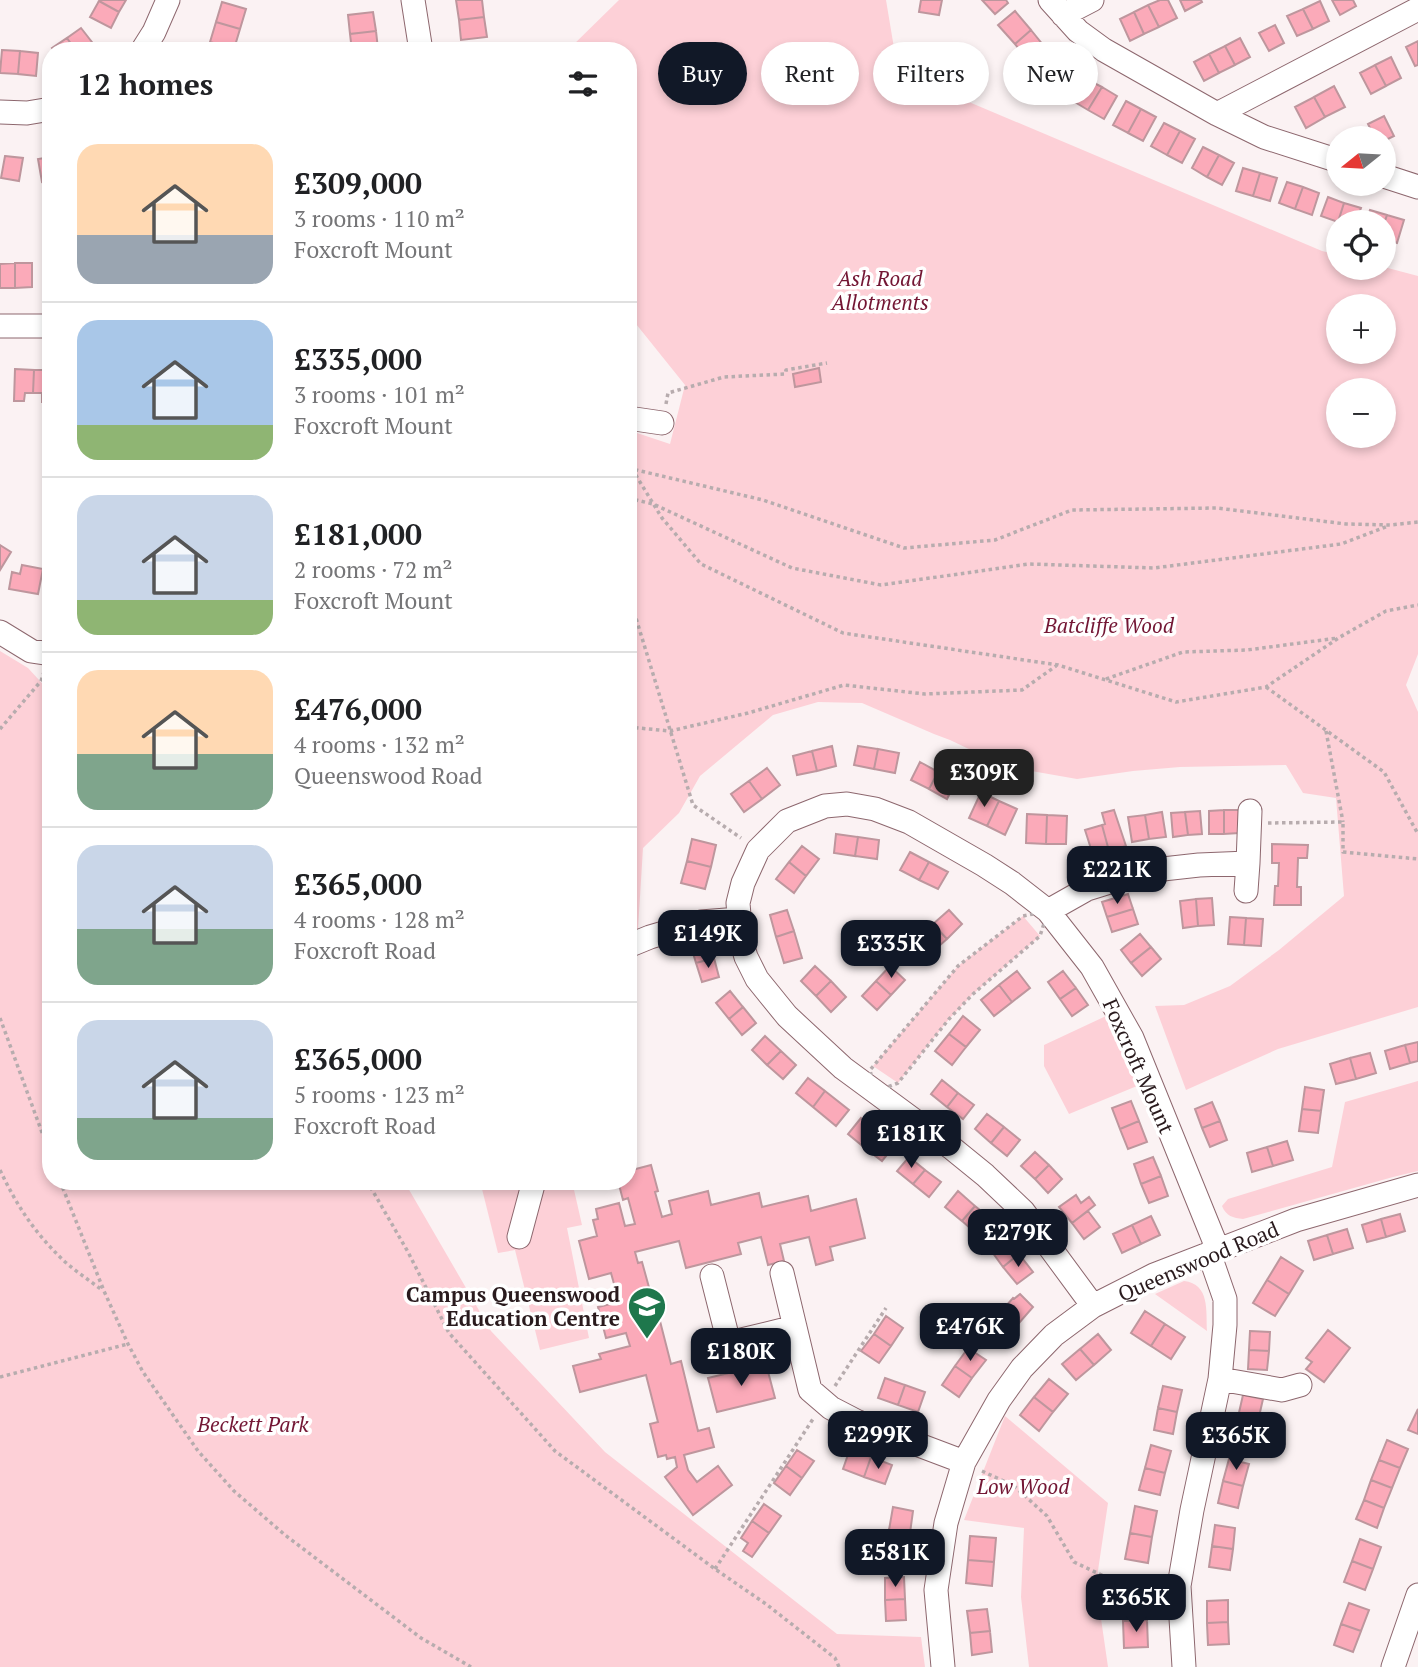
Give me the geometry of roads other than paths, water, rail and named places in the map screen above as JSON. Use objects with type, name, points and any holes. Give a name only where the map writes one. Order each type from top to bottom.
[{"type":"street","points":[[148,42],[168,0]]},
{"type":"street","points":[[413,0],[420,42]]},
{"type":"street","points":[[1056,7],[1093,0]]},
{"type":"street","points":[[1056,7],[1078,31],[1104,50],[1217,114],[1264,137],[1326,157]]},
{"type":"street","points":[[1217,114],[1418,9]]},
{"type":"street","points":[[0,112],[42,110]]},
{"type":"street","points":[[0,326],[42,327]]},
{"type":"street","points":[[637,419],[662,423]]},
{"type":"street","points":[[0,632],[32,651],[42,653]]},
{"type":"street","name":"Foxcroft Mount","points":[[1093,1306],[1023,1211],[953,1149],[843,1068],[787,1016],[757,979],[741,940],[738,903],[743,883],[758,850],[787,821],[825,806],[847,804],[875,809],[909,822],[984,864],[1048,911],[1092,967],[1132,1038],[1214,1251],[1225,1299],[1220,1379],[1192,1510],[1179,1587],[1184,1667]]},
{"type":"street","points":[[1247,891],[1250,817]]},
{"type":"street","points":[[1048,911],[1087,890],[1145,871],[1248,863]]},
{"type":"street","points":[[637,942],[701,922],[739,919]]},
{"type":"street","name":"Queenswood Road","points":[[943,1667],[936,1590],[946,1523],[964,1462],[999,1400],[1022,1368],[1054,1335],[1093,1306],[1154,1275],[1297,1220],[1418,1185]]},
{"type":"street","points":[[519,1237],[532,1190]]},
{"type":"street","points":[[782,1273],[795,1327],[817,1396],[831,1408],[858,1422],[964,1462]]},
{"type":"street","points":[[712,1276],[729,1343],[795,1327]]},
{"type":"street","points":[[1220,1379],[1282,1390],[1300,1385]]},
{"type":"street","points":[[1393,1667],[1418,1595]]},
{"type":"place","name":"Campus Queenswood Education Centre","points":[[647,1340]]},
{"type":"park label","name":"Ash Road Allotments","points":[[880,290]]},
{"type":"park label","name":"Batcliffe Wood","points":[[1109,625]]},
{"type":"park label","name":"Beckett Park","points":[[253,1424]]},
{"type":"park label","name":"Low Wood","points":[[1023,1486]]}]
